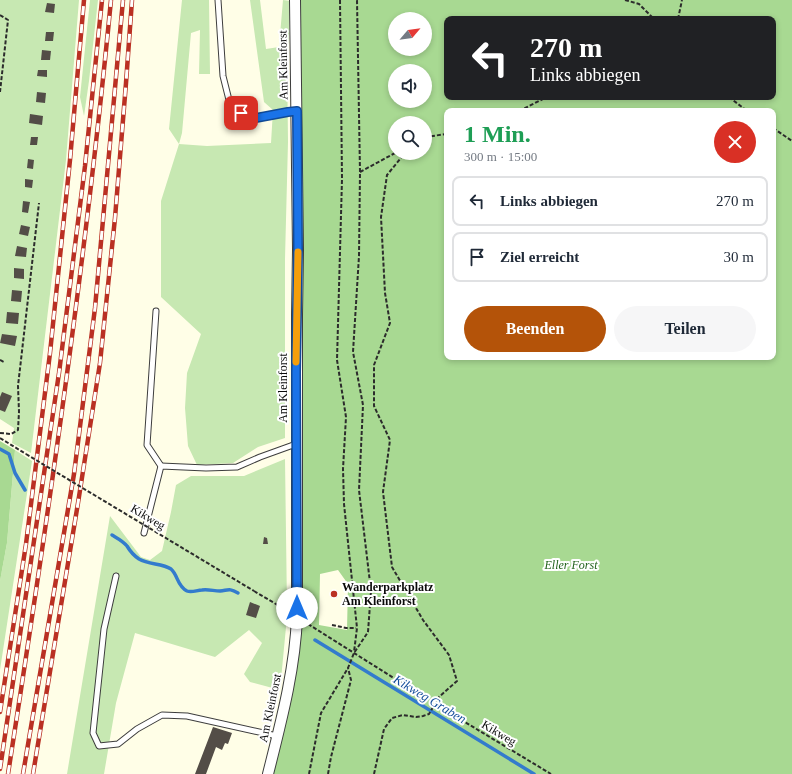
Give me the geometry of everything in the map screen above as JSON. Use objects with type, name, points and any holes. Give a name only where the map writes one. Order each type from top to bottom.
[{"type":"street","name":"Am Kleinforst","points":[[268,774],[292,664],[296,640],[297,617],[296,316],[298,250],[295,0]]},
{"type":"lane","points":[[218,0],[223,76],[231,108],[251,119],[297,111]]},
{"type":"lane","points":[[144,533],[161,466],[148,445],[156,311]]},
{"type":"lane","points":[[161,466],[206,468],[237,466],[296,444]]},
{"type":"lane","points":[[116,576],[104,629],[93,733],[99,746],[118,744],[137,729],[162,715],[187,716],[277,736]]},
{"type":"path","points":[[340,0],[342,179],[337,360],[346,417],[343,469],[344,497],[357,628],[354,653]]},
{"type":"path","points":[[309,774],[320,713],[348,668],[354,653],[368,632],[371,591],[359,490],[363,405],[352,352],[360,256],[357,0]]},
{"type":"path","points":[[625,0],[639,4],[651,16]]},
{"type":"path","points":[[679,16],[682,0]]},
{"type":"path","points":[[0,15],[8,20],[0,92]]},
{"type":"path","points":[[525,108],[540,100]]},
{"type":"path","points":[[733,100],[743,108]]},
{"type":"path","points":[[776,130],[792,140]]},
{"type":"path","points":[[432,136],[444,134]]},
{"type":"path","points":[[360,172],[388,157]]},
{"type":"path","points":[[374,774],[384,729],[392,718],[403,715],[416,717],[429,714],[439,697],[457,681],[450,655],[423,620],[392,567],[383,492],[390,440],[374,406],[374,365],[390,323],[385,293],[381,216],[387,175],[399,160]]},
{"type":"path","points":[[0,433],[11,434],[18,430],[18,386],[39,203]]},
{"type":"path","points":[[0,360],[4,362]]},
{"type":"path","name":"Kikweg","points":[[0,438],[287,611]]},
{"type":"path","name":"Kikweg","points":[[297,617],[435,704],[551,774]]},
{"type":"path","points":[[332,625],[346,628],[357,628]]},
{"type":"path","points":[[328,774],[351,680],[348,668]]},
{"type":"green space","points":[[0,0],[79,0],[66,160],[31,453],[12,443],[14,428],[0,419]]},
{"type":"green space","points":[[90,0],[98,0],[84,116],[80,97]]},
{"type":"green space","points":[[182,0],[209,0],[210,74],[199,74],[200,30],[191,33],[182,133],[179,144],[169,129]]},
{"type":"green space","points":[[250,0],[260,0],[266,49],[279,47],[283,0],[290,1],[287,57],[288,142],[285,259],[285,438],[258,447],[233,463],[197,465],[188,446],[185,408],[187,373],[201,334],[161,297],[161,201],[179,144],[207,146],[271,143],[273,110],[264,102]]},
{"type":"green space","name":"Eller Forst","points":[[298,0],[792,0],[792,774],[271,774],[296,665]],"holes":[[[338,570],[348,584],[347,630],[319,625],[320,574]]]},
{"type":"green space","points":[[0,441],[15,450],[7,543],[0,581]]},
{"type":"green space","points":[[15,450],[32,461],[0,670],[0,581],[7,543]]},
{"type":"green space","points":[[285,459],[287,608],[280,690],[250,682],[244,674],[262,643],[249,630],[215,657],[135,633],[116,703],[104,774],[67,774],[110,516],[141,557],[150,560],[162,551],[176,485],[191,476],[244,476]]},
{"type":"building","points":[[47,3],[55,4],[54,13],[45,12]]},
{"type":"building","points":[[46,32],[54,32],[53,41],[45,41]]},
{"type":"building","points":[[42,50],[51,51],[50,60],[41,60]]},
{"type":"building","points":[[38,70],[47,70],[47,77],[37,76]]},
{"type":"building","points":[[37,92],[46,93],[45,103],[36,102]]},
{"type":"building","points":[[30,114],[43,116],[42,125],[29,123]]},
{"type":"building","points":[[31,137],[38,137],[37,145],[30,145]]},
{"type":"building","points":[[28,159],[34,160],[33,169],[27,168]]},
{"type":"building","points":[[25,179],[33,180],[32,188],[25,187]]},
{"type":"building","points":[[23,201],[30,202],[28,213],[22,212]]},
{"type":"building","points":[[21,225],[30,227],[28,236],[19,234]]},
{"type":"building","points":[[17,246],[27,248],[26,257],[15,256]]},
{"type":"building","points":[[14,268],[24,269],[24,279],[14,278]]},
{"type":"building","points":[[12,290],[22,291],[21,302],[11,301]]},
{"type":"building","points":[[7,312],[19,313],[18,324],[6,323]]},
{"type":"building","points":[[2,334],[17,336],[15,346],[0,343]]},
{"type":"building","points":[[2,392],[12,396],[5,412],[0,410],[0,397]]},
{"type":"building","points":[[264,537],[267,538],[268,544],[263,544]]},
{"type":"building","points":[[250,602],[260,606],[256,618],[246,615]]},
{"type":"building","points":[[213,727],[232,733],[228,744],[225,743],[222,750],[216,747],[206,774],[195,774]]},
{"type":"waterway","name":"Kikweg Graben","points":[[0,449],[9,454],[15,473],[25,490]]},
{"type":"waterway","name":"Kikweg Graben","points":[[112,535],[124,543],[139,559],[171,569],[181,586],[187,591],[233,590],[238,593]]},
{"type":"waterway","name":"Kikweg Graben","points":[[315,640],[534,774]]},
{"type":"railway","points":[[0,712],[26,544],[50,353],[70,160],[84,0]]},
{"type":"railway","points":[[0,769],[59,373],[85,166],[102,0]]},
{"type":"railway","points":[[8,774],[78,291],[111,0]]},
{"type":"railway","points":[[23,774],[74,474],[95,308],[123,0]]},
{"type":"railway","points":[[33,774],[100,363],[115,218],[132,0]]},
{"type":"slow traffic","points":[[296,362],[298,252]]},
{"type":"place","name":"Wanderparkplatz Am Kleinforst","points":[[334,594]]},
{"type":"route","points":[[241,113],[251,119],[297,111],[297,608]]}]
